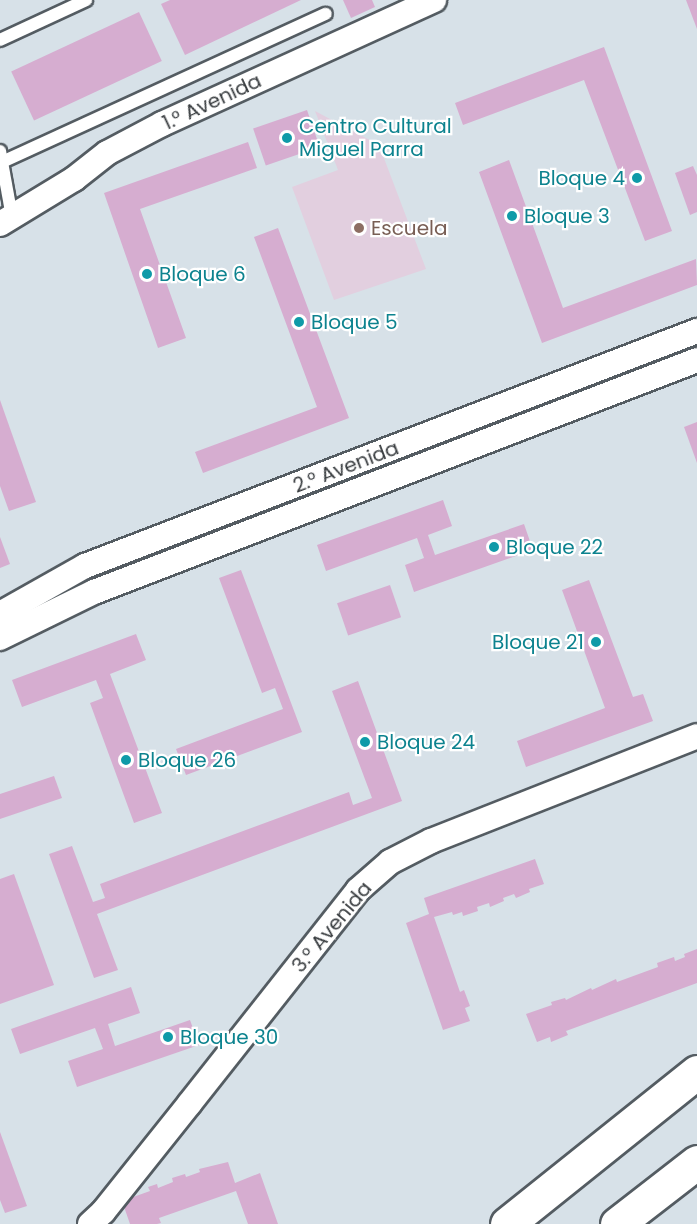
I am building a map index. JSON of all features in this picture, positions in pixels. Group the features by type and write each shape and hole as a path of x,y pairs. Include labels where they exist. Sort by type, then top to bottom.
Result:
{"main road":[{"path":"507,1224 697,1072"},
{"path":"617,1224 697,1162"}],"street":[{"name":"1.° Avenida","path":"6,220 74,179 107,153 162,124 435,0"},
{"name":"2.° Avenida","path":"0,614 85,566 697,331"},
{"path":"0,638 94,592 697,360"},
{"name":"3.° Avenida","path":"90,1224 103,1212 190,1104 358,890 390,862 430,841 697,736"}],"lane":[{"path":"0,40 85,0"},
{"path":"6,220 1,156 326,14"}],"shaded area":[{"name":"Escuela","path":"315,111 379,145 426,269 334,300 292,187 338,170"}],"building":[{"path":"170,0 301,0 185,55 161,4"},
{"path":"343,0 372,0 375,7 351,18"},
{"path":"686,0 697,0 697,29"},
{"path":"139,12 162,61 34,121 11,72"},
{"name":"Bloque 4","path":"604,47 672,231 645,241 584,80 463,125 455,103"},
{"name":"Centro Cultural Miguel Parra","path":"307,110 320,147 266,165 253,129"},
{"name":"Bloque 6","path":"248,142 257,168 140,209 186,338 158,348 104,193"},
{"name":"Bloque 3","path":"509,160 563,308 696,259 697,285 542,343 479,172"},
{"path":"693,166 697,175 697,212 690,215 675,173"},
{"name":"Bloque 5","path":"278,228 349,418 203,473 195,452 317,407 254,237"},
{"path":"0,400 36,502 9,511 0,486"},
{"path":"697,422 697,463 684,427"},
{"name":"Bloque 22","path":"443,500 452,526 428,535 435,555 524,524 533,550 414,592 405,565 424,558 417,538 326,571 317,545"},
{"path":"0,537 10,564 0,568"},
{"path":"241,570 302,732 186,775 176,749 283,709 275,688 262,693 219,578"},
{"name":"Bloque 21","path":"589,580 633,697 643,694 653,721 526,767 517,741 605,708 562,590"},
{"path":"390,585 401,617 348,635 337,603"},
{"name":"Bloque 26","path":"136,634 146,660 110,674 162,813 134,823 90,703 103,698 96,680 22,707 12,680"},
{"path":"358,681 402,801 97,914 118,970 94,978 49,854 72,846 93,902 105,898 100,884 349,792 353,805 372,798 332,691"},
{"path":"54,776 62,798 0,819 0,794"},
{"path":"535,859 544,884 529,889 530,892 516,898 514,894 503,898 504,901 490,907 489,903 477,907 478,911 463,916 462,912 453,915 452,912 434,917 460,992 464,990 470,1006 465,1008 470,1021 443,1030 406,923 429,914 424,898"},
{"path":"14,874 54,985 0,1004 0,879"},
{"path":"697,949 697,983 566,1031 568,1035 551,1042 550,1037 537,1042 526,1014 552,1005 551,1002 565,998 566,1000 616,979 617,982 658,967 657,963 674,957 675,961 685,957 684,954"},
{"name":"Bloque 30","path":"131,987 140,1013 108,1024 115,1046 190,1020 199,1045 77,1087 68,1061 103,1049 95,1028 20,1054 11,1029"},
{"path":"0,1132 27,1206 5,1213 0,1200"},
{"path":"228,1162 235,1183 260,1173 278,1224 248,1224 236,1191 159,1218 161,1223 130,1224 122,1201 150,1191 148,1187 157,1184 158,1188 173,1182 172,1178 185,1174 186,1177 200,1172 199,1169"}],"place":[{"name":"Centro Cultural Miguel Parra","path":"287,138"},
{"name":"Bloque 4","path":"637,178"},
{"name":"Bloque 3","path":"512,216"},
{"name":"Escuela","path":"359,228"},
{"name":"Bloque 6","path":"147,274"},
{"name":"Bloque 5","path":"299,322"},
{"name":"Bloque 22","path":"494,547"},
{"name":"Bloque 21","path":"596,642"},
{"name":"Bloque 24","path":"365,742"},
{"name":"Bloque 26","path":"126,760"},
{"name":"Bloque 30","path":"168,1037"}]}
